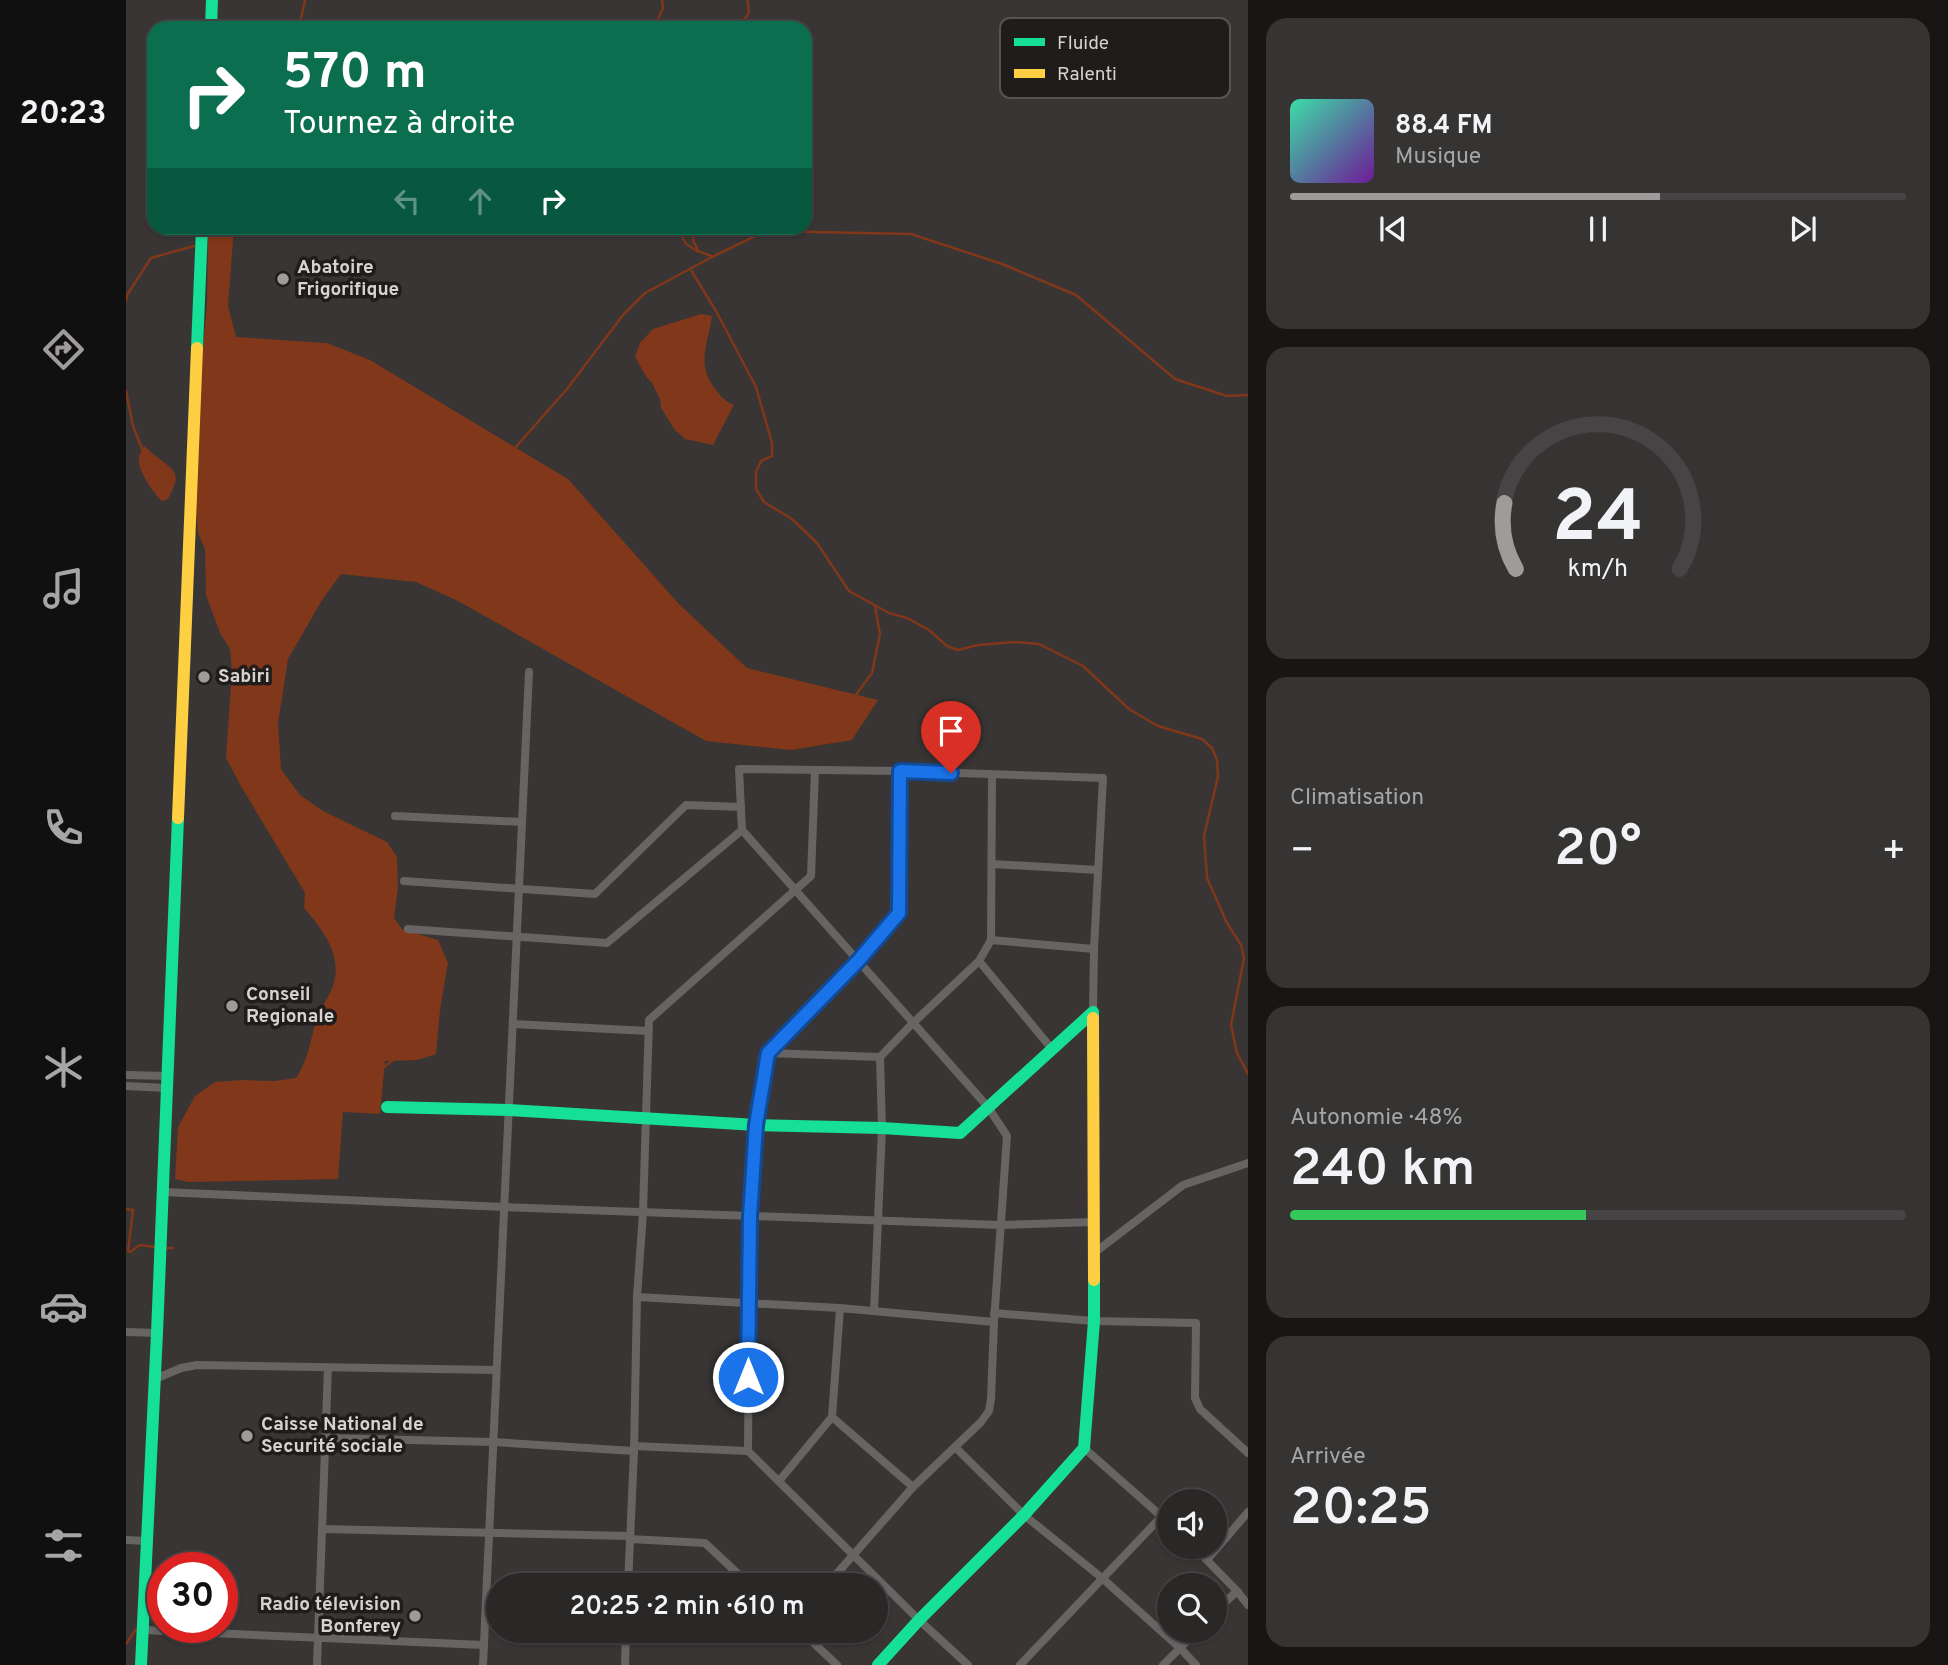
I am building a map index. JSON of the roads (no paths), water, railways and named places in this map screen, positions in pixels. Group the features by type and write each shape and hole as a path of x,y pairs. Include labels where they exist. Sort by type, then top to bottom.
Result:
{"main road":[{"path":"211,21 212,0"},
{"path":"141,1665 202,235"},
{"path":"387,1107 509,1110 756,1125 960,1133 1093,1012"},
{"path":"878,1665 1024,1515 1084,1448 1094,1321 1093,1012"}],"street":[{"path":"483,1665 529,672"},
{"path":"838,1573 913,1486 981,1422 989,1411 1007,1136 988,1107 741,830 739,769 1102,778 1093,1012"},
{"path":"629,1573 649,1020 811,876 815,770"},
{"path":"748,1451 750,1216 756,1125 768,1053 858,961 899,913 900,771"},
{"path":"874,1311 882,1128 880,1057 979,961 991,940 992,775"},
{"path":"404,881 595,894 686,805 741,807"},
{"path":"395,816 522,822"},
{"path":"408,929 607,943 741,830"},
{"path":"992,864 1098,870"},
{"path":"991,940 1094,949"},
{"path":"979,961 1052,1049"},
{"path":"513,1024 648,1031"},
{"path":"768,1053 880,1057"},
{"path":"126,1075 167,1082"},
{"path":"126,1086 167,1082"},
{"path":"1094,1254 1182,1185 1248,1163"},
{"path":"162,1192 1000,1225 1093,1222"},
{"path":"637,1297 994,1317 1196,1323 1195,1398 1200,1409 1248,1453"},
{"path":"779,1481 832,1417 840,1308"},
{"path":"126,1332 157,1333"},
{"path":"155,1379 181,1368 197,1365 496,1370"},
{"path":"317,1665 328,1368"},
{"path":"832,1417 913,1486"},
{"path":"325,1438 748,1451 968,1665"},
{"path":"955,1447 1024,1515 1102,1578 1196,1665"},
{"path":"1084,1448 1157,1512"},
{"path":"1248,1513 1206,1560 1248,1605"},
{"path":"1020,1665 1157,1520"},
{"path":"322,1529 630,1537 705,1543 737,1573"},
{"path":"126,1540 148,1541"},
{"path":"1227,1601 1237,1591"},
{"path":"143,1630 484,1646"},
{"path":"625,1665 626,1643"},
{"path":"813,1643 837,1665"},
{"path":"1163,1665 1185,1643"}],"waterway":[{"path":"300,21 305,0"},
{"path":"658,21 663,8 662,0"},
{"path":"743,21 748,13 747,0"},
{"path":"812,232 911,234 1002,264 1076,295 1175,379 1227,396 1248,395"},
{"path":"681,235 686,244 697,251"},
{"path":"694,235 698,251 711,256"},
{"path":"514,449 567,389 623,315 645,293 758,235"},
{"path":"126,301 127,295 151,258 194,246"},
{"path":"691,270 756,387 772,443 772,456 761,461 756,472 756,489 764,502 792,519 817,543 849,591 889,613 907,618 929,630 947,646 958,650 978,645 1015,642 1039,644 1083,666 1129,709 1158,726 1202,739 1212,748 1217,760 1218,776 1204,836 1207,878 1227,923 1241,945 1244,958 1231,1025 1237,1053 1248,1074"},
{"path":"126,391 133,426 143,451"},
{"path":"855,696 872,673 880,634 875,606"},
{"path":"383,1068 394,1059"},
{"path":"126,1209 133,1210 128,1251 140,1245 155,1247"},
{"path":"165,1248 173,1248"},
{"path":"126,1644 136,1629"}],"place":[{"name":"Abatoire Frigorifique","path":"283,279"},
{"name":"Sabiri","path":"204,677"},
{"name":"Conseil Regionale","path":"232,1006"},
{"name":"Caisse National de Securité sociale","path":"247,1436"},
{"name":"Radio télevision Bonferey","path":"415,1616"}]}
